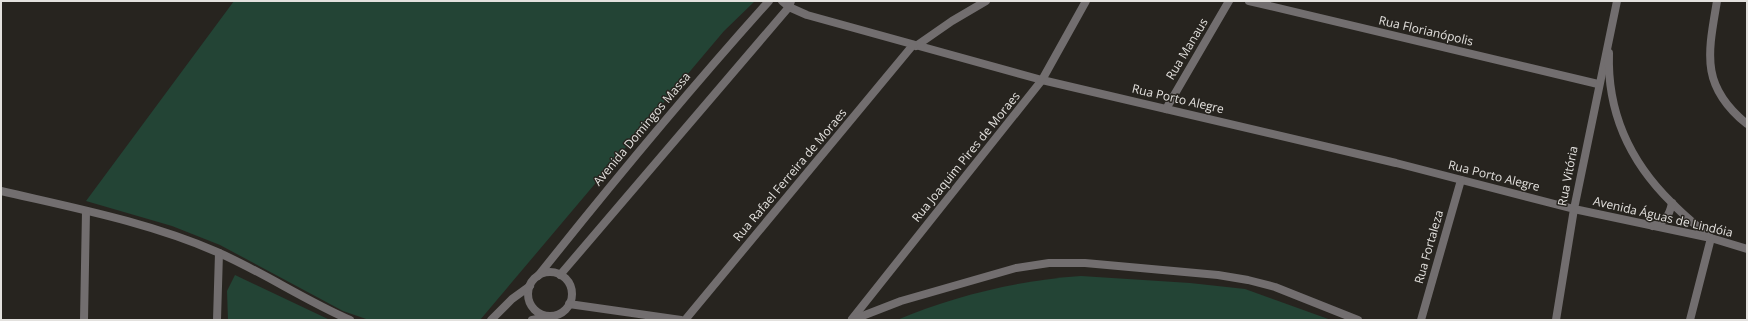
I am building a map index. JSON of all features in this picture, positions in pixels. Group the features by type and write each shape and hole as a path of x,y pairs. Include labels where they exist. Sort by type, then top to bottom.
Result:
{"street":[{"name":"Avenida Domingos Massa","path":"538,276 620,173 708,68 769,1"},
{"name":"Rua Porto Alegre","path":"782,1 790,4 807,15 1042,80 1461,180 1574,209"},
{"name":"Rua Rafael Ferreira de Moraes","path":"684,320 915,46 952,21 986,1"},
{"name":"Rua Joaquim Pires de Moraes","path":"852,320 1042,80 1086,1"},
{"name":"Rua Manaus","path":"1166,109 1229,1"},
{"name":"Rua Florianópolis","path":"1249,1 1598,84"},
{"path":"1617,1 1610,38 1609,68 1612,97 1619,126 1631,151 1649,177 1672,203 1710,238 1690,320"},
{"path":"1717,1 1710,55 1710,71 1720,94 1729,107 1747,124"},
{"path":"560,275 790,4"},
{"name":"Rua Vitória","path":"1556,320 1574,209 1598,84 1610,38"},
{"name":"Rua Fortaleza","path":"1421,320 1461,180"},
{"path":"1,191 86,210 169,233 219,253 327,310 350,320"},
{"path":"1653,226 1664,221 1670,214 1672,203"},
{"name":"Avenida Águas de Lindóia","path":"1574,209 1710,238 1747,249"},
{"path":"84,320 86,210"},
{"path":"217,320 219,253"},
{"path":"852,320 901,301 1016,268 1049,263 1085,263 1218,275 1248,280 1275,287 1358,320"},
{"path":"491,320 512,299 530,286 538,276 545,273 560,275 569,285 571,291 569,304 565,310 558,315 532,320"},
{"path":"530,286 528,294 529,303 534,310 541,315 550,316"},
{"path":"569,304 681,320"}],"green space":[{"path":"234,1 755,1 724,31 480,320 369,320 343,311 220,245 172,226 86,201"},
{"path":"235,275 330,320 228,320 227,291"},
{"path":"1081,276 1190,283 1245,289 1331,320 897,320 918,311 987,290 1034,281"}]}
